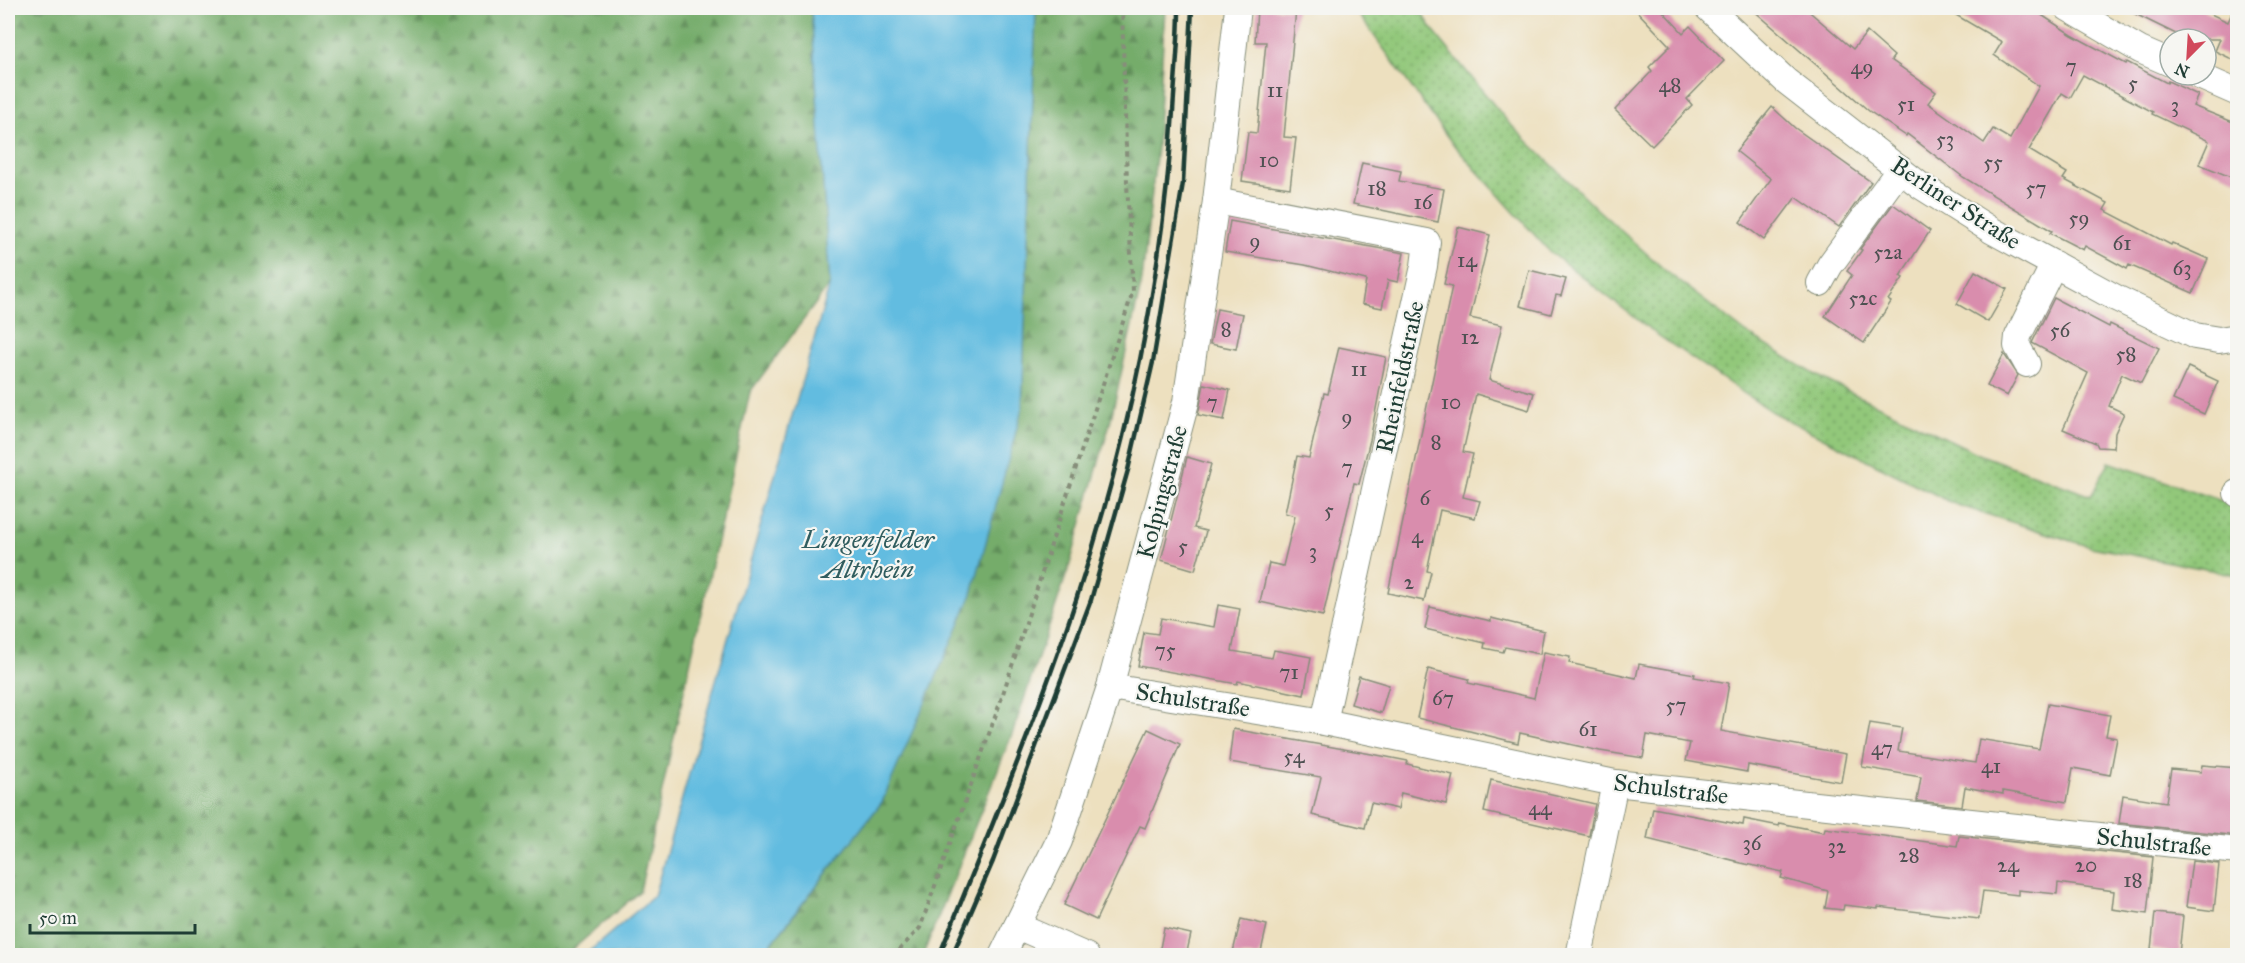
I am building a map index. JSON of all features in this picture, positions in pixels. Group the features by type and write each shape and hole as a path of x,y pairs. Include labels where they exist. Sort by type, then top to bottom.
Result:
{"street":[{"name":"Kolpingstraße","path":"1002,956 1059,841 1110,687 1186,402 1216,201 1238,8"},
{"name":"Berliner Straße","path":"1708,8 1786,81 1921,186 1991,230 2116,298 2195,336 2219,340 2238,337"},
{"path":"2068,8 2140,50 2158,58"},
{"path":"2218,84 2238,93"},
{"path":"1820,283 1830,265 1900,169"},
{"name":"Rheinfeldstraße","path":"1216,201 1427,242 1424,266 1324,722"},
{"path":"2027,364 2017,346 2018,336 2054,264"},
{"name":"Schulstraße","path":"1110,687 1324,722 1615,783 2238,851"},
{"path":"1579,956 1615,783"},
{"path":"1017,926 1086,956"}],"path":[{"path":"893,956 920,927 928,905 1000,703 1132,291 1126,183 1122,8"}],"green space":[{"path":"8,8 811,8 830,284 750,392 640,891 566,955 8,955"},
{"path":"1036,8 1165,8 1157,148 1142,281 1110,423 1070,564 1013,732 923,955 762,956 882,802 1022,409"},
{"path":"1354,8 1419,8 1435,33 1508,122 1598,210 1666,271 1746,333 1821,378 1981,455 2091,496 2109,462 2237,506 2237,575 2091,547 1954,504 1772,412 1656,334 1549,251 1452,143"}],"water":[{"name":"Lingenfelder Altrhein","path":"811,8 1036,8 1022,409 972,594 882,802 762,955 585,955 654,896 830,284"}],"building":[{"path":"1257,8 1296,9 1284,137 1296,138 1290,188 1242,181 1248,132 1257,133 1266,42 1255,42"},
{"path":"1634,8 1660,8 1683,33 1690,26 1724,61 1687,99 1692,105 1652,146 1615,110 1652,71 1649,67 1670,46"},
{"path":"1751,8 1805,8 1853,49 1867,32 1894,56 1891,60 1936,92 1928,103 1984,143 1993,129 2010,139 2039,86 1994,55 2002,42 1944,8 2031,8 2072,35 2158,78 2158,87 2181,87 2198,95 2193,106 2238,124 2238,180 2199,164 2209,141 2152,114 2153,112 2083,75 2070,98 2062,93 2029,150 2067,173 2063,179 2108,203 2104,210 2171,245 2172,243 2208,259 2193,293 2129,265 2127,269 2085,246 2083,250 2050,233 2052,231 1963,177 1907,134 1906,136 1869,111"},
{"path":"2123,8 2198,8 2228,22 2234,8 2238,8 2238,62 2218,52 2220,39 2218,39 2218,27 2162,27"},
{"path":"1772,107 1795,128 1871,182 1839,227 1796,197 1764,240 1740,222 1771,179 1736,151"},
{"path":"1362,163 1401,171 1399,181 1444,189 1438,222 1353,204"},
{"path":"1893,204 1930,231 1900,276 1903,278 1888,300 1891,302 1864,343 1825,316 1852,275 1847,271 1862,250 1860,249"},
{"path":"1230,221 1404,253 1398,282 1388,280 1382,308 1362,304 1366,280 1305,265 1225,252"},
{"path":"1458,227 1490,235 1470,318 1502,325 1489,380 1534,393 1529,410 1476,394 1463,452 1473,454 1463,497 1480,501 1475,518 1440,510 1427,571 1431,572 1424,601 1388,593 1452,286 1444,284"},
{"path":"1529,270 1566,279 1561,296 1556,295 1551,314 1520,306"},
{"path":"1975,271 2007,289 1988,322 1957,304"},
{"path":"2054,298 2109,327 2110,324 2159,348 2141,383 2122,374 2109,406 2124,413 2115,433 2114,448 2098,447 2096,443 2063,429 2088,373 2032,343"},
{"path":"1217,309 1243,314 1236,349 1210,344"},
{"path":"1339,347 1386,357 1370,440 1359,484 1354,483 1323,616 1260,602 1269,563 1283,566 1295,516 1285,513 1297,456 1309,458 1324,393 1328,394"},
{"path":"2004,354 2018,375 2007,396 1987,386"},
{"path":"2188,367 2218,381 2204,414 2173,400"},
{"path":"1204,384 1230,390 1224,420 1198,415"},
{"path":"1187,457 1211,464 1194,528 1206,531 1195,570 1161,560"},
{"path":"1218,605 1240,609 1232,651 1272,658 1274,650 1311,657 1304,695 1238,681 1237,684 1138,666 1144,632 1158,634 1161,618 1214,627"},
{"path":"1430,607 1491,621 1491,618 1544,631 1540,654 1505,647 1503,652 1484,648 1485,643 1425,629"},
{"path":"1544,652 1570,657 1569,663 1636,678 1639,664 1729,683 1721,731 1846,754 1841,782 1748,765 1747,772 1686,761 1690,743 1647,735 1643,758 1520,733 1518,743 1417,718 1428,669 1469,679 1468,683 1534,698"},
{"path":"1359,676 1389,685 1381,713 1351,704"},
{"path":"2048,704 2110,715 2106,736 2117,738 2110,775 2073,768 2067,802 1965,787 1962,806 1917,801 1921,777 1862,767 1870,723 1902,728 1898,751 1975,763 1979,739 2039,749"},
{"path":"1148,729 1180,744 1145,828 1140,826 1096,920 1064,905"},
{"path":"1233,729 1408,761 1407,764 1453,775 1446,804 1401,793 1398,809 1371,803 1365,828 1312,815 1321,777 1229,762"},
{"path":"2202,765 2238,768 2238,836 2119,823 2123,795 2166,802 2171,769 2201,772"},
{"path":"1491,780 1595,804 1589,836 1484,812"},
{"path":"1653,808 1743,825 1744,819 1779,826 1780,823 1824,832 1825,828 1957,846 1959,836 2153,857 2147,914 2112,909 2114,891 2058,883 2057,894 2018,890 2018,895 1983,891 1979,919 1878,907 1878,909 1844,905 1843,910 1825,908 1828,891 1781,878 1783,872 1647,839"},
{"path":"2192,861 2219,864 2214,911 2186,907"},
{"path":"2155,913 2183,916 2179,954 2151,949"},
{"path":"1241,919 1267,925 1260,956 1232,956"},
{"path":"1164,928 1191,934 1186,956 1159,953"}],"railway":[{"path":"939,956 1044,690 1076,600 1112,481 1140,358 1161,235 1178,47 1179,8"},
{"path":"952,956 993,861 1091,600 1128,470 1153,362 1183,183 1192,8"}]}
